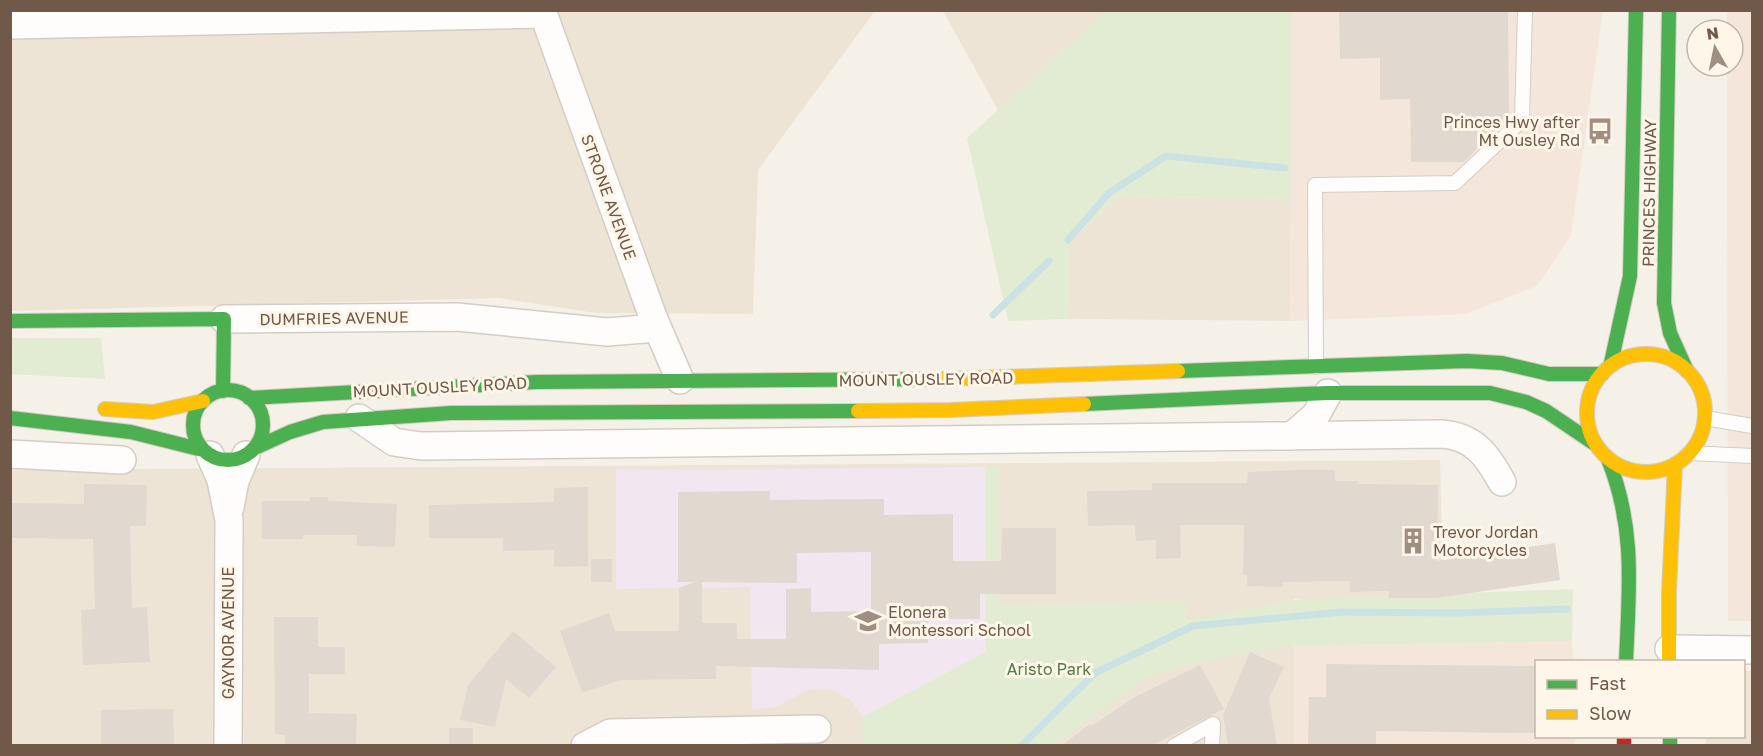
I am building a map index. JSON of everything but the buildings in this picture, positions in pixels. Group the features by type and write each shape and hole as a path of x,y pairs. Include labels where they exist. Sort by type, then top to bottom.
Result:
{"main road":[{"name":"PRINCES HIGHWAY","path":"1611,363 1630,276 1636,10"},
{"name":"PRINCES HIGHWAY","path":"1671,14 1665,303 1670,333 1687,371"},
{"path":"223,391 224,319"},
{"name":"DUMFRIES AVENUE","path":"10,321 224,319"},
{"path":"1608,459 1624,468 1641,472 1659,471 1675,464 1689,453 1700,437 1704,418 1704,401 1698,385 1687,371 1672,360 1653,354 1634,356 1611,363 1591,389 1587,407 1588,425 1595,444 1608,459 1618,480 1631,535 1626,660"},
{"name":"MOUNT OUSLEY ROAD","path":"249,398 318,396 449,385 680,380 901,380 1485,361 1550,374 1602,374"},
{"path":"10,418 131,432 229,460 250,452 259,442 263,422 261,413 249,398 232,391 223,391 203,401 153,412 91,407"},
{"name":"MOUNT OUSLEY ROAD","path":"250,452 307,426 359,418 451,413 951,410 1328,393 1453,391 1508,396 1546,411 1595,444"},
{"path":"203,401 193,422 194,433 207,453"},
{"path":"1669,656 1669,591 1675,464"}],"street":[{"path":"10,25 542,12"},
{"name":"STRONE AVENUE","path":"542,12 657,328 680,380"},
{"name":"DUMFRIES AVENUE","path":"224,319 457,317 607,332 657,328"},
{"path":"1292,436 1316,415 1328,393"},
{"name":"MOUNT OUSLEY ROAD","path":"359,418 394,442 421,446 1455,435 1478,446 1490,459 1502,482"},
{"name":"GAYNOR AVENUE","path":"228,746 229,520 235,481 250,452"},
{"name":"GAYNOR AVENUE","path":"207,453 221,480 229,520"},
{"path":"10,454 122,460"},
{"path":"1669,656 1752,650"},
{"path":"585,746 610,733 817,729"}],"lane":[{"path":"1316,367 1315,185 1455,183 1522,120 1525,10"},
{"path":"1704,418 1752,426"},
{"path":"1689,453 1752,456"},
{"path":"1174,746 1213,724 1212,746"}],"shaded area":[{"path":"10,11 875,11 758,170 753,314 595,313 499,298 11,311"},
{"path":"943,11 1107,11 998,110"},
{"path":"1291,11 1603,11 1571,236 1537,286 1466,314 1290,321"},
{"path":"1727,11 1752,11 1752,621 1728,621 1727,78 1745,78 1745,18 1727,18"},
{"path":"1121,196 1291,200 1290,321 1068,319 1069,243"},
{"path":"1440,460 1444,598 1294,599 1294,745 11,745 10,470"},
{"name":"Elonera Montessori School","path":"985,467 986,652 863,717 851,700 830,689 807,690 776,707 752,710 750,587 616,589 616,470"},
{"path":"1572,641 1573,660 1535,660 1535,738 1575,738 1575,745 1294,745 1294,646"},
{"path":"1745,671 1752,671 1752,745 1705,745 1706,738 1745,738"}],"green space":[{"path":"1107,11 1291,11 1291,200 1121,196 1069,243 1068,319 1008,321 967,138"},
{"path":"11,338 101,338 105,379 11,374"},
{"name":"Aristo Park","path":"985,467 1000,467 998,605 1186,601 1186,620 1301,599 1573,589 1572,641 1290,646 1210,660 1146,677 1054,745 862,746 863,717 986,652"}],"waterway":[{"path":"1068,240 1109,193 1166,156 1285,168"},
{"path":"993,315 1049,261"},
{"path":"1021,746 1095,673 1193,626 1342,612 1458,613 1567,609"}],"traffic: fast":[{"path":"1611,363 1630,276 1636,10"},
{"path":"1669,10 1664,303 1670,333 1687,371"},
{"path":"10,321 224,319 223,391"},
{"path":"1178,371 1467,361 1502,363 1549,374 1602,374"},
{"path":"249,398 536,382 943,379"},
{"path":"228,390 247,396 257,406 263,425 257,444 247,454 228,460 209,454 199,444 193,425 199,406 209,396 228,390"},
{"path":"1084,404 1328,393 1490,393 1526,402 1546,411 1595,444"},
{"path":"253,449 290,432 323,422 451,413 858,411"},
{"path":"10,418 131,432 203,450"},
{"path":"1608,459 1617,485 1627,535 1629,584 1626,660"},
{"path":"1670,738 1670,746"}],"traffic: slow":[{"path":"1646,354 1668,359 1688,371 1700,391 1705,413 1700,435 1688,455 1668,467 1646,472 1624,467 1604,455 1592,435 1587,413 1592,391 1604,371 1624,359 1646,354"},
{"path":"943,379 1178,371"},
{"path":"105,409 153,412 203,401"},
{"path":"858,411 951,410 1084,404"},
{"path":"1669,660 1669,591 1675,464"}],"traffic: jam":[{"path":"1624,738 1624,746"}],"place":[{"name":"Princes Hwy after Mt Ousley Rd","path":"1600,131"},
{"name":"Trevor Jordan Motorcycles","path":"1413,541"},
{"name":"Elonera Montessori School","path":"868,621"}]}
